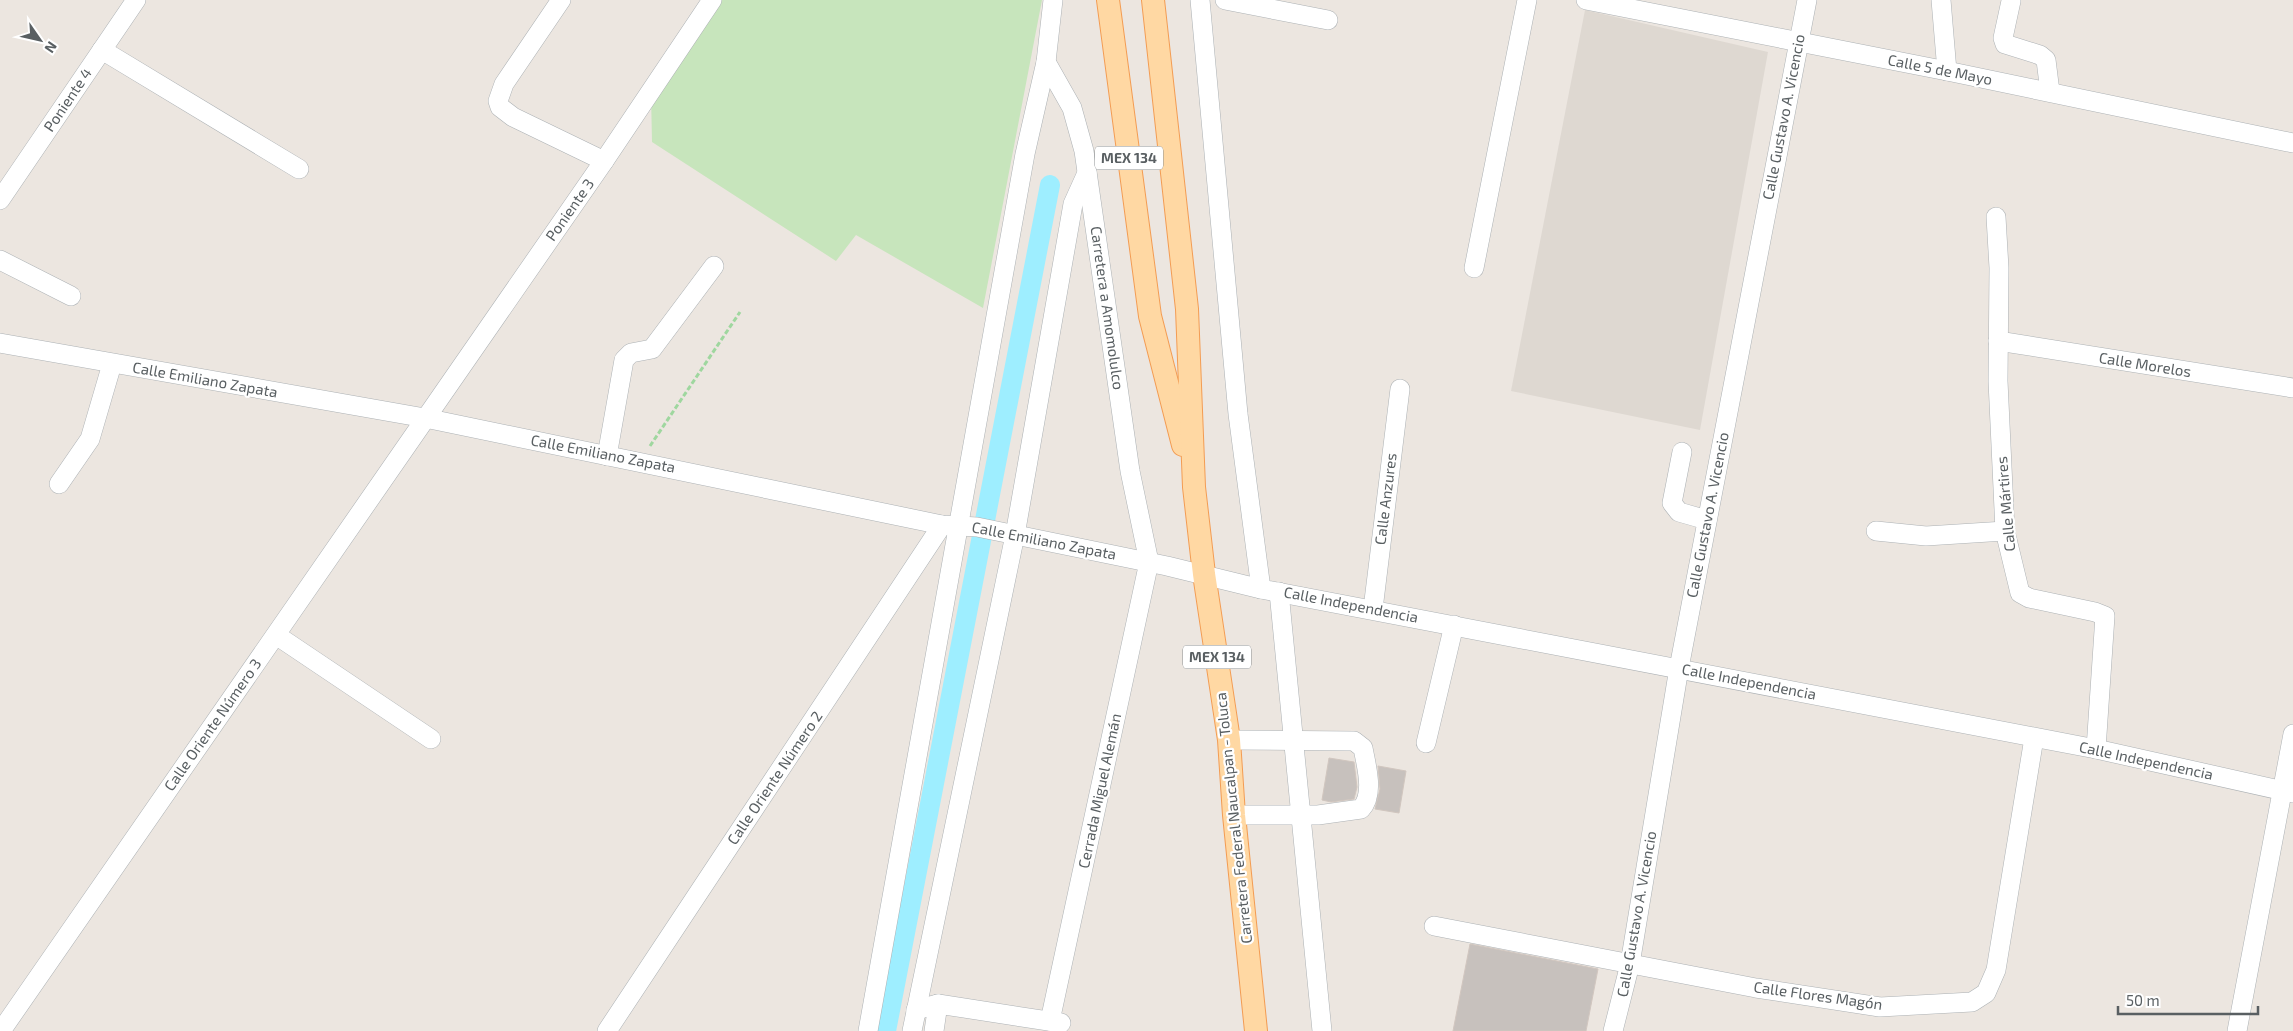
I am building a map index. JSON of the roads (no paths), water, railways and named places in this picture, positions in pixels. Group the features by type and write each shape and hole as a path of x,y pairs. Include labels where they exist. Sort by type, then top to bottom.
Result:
{"main road":[{"name":"Carretera Federal Naucalpan - Toluca","path":"1108,0 1150,316 1194,487"},
{"name":"Carretera Federal Naucalpan - Toluca","path":"1152,0 1187,309 1194,487 1204,574 1229,740 1234,815 1256,1031"}],"street":[{"name":"Poniente 4","path":"0,200 136,0"},
{"path":"561,0 504,84 498,101 500,106 513,117 604,161"},
{"name":"Poniente 3","path":"425,418 604,161 712,0"},
{"path":"868,1031 968,527 1025,154 1046,62 1053,0"},
{"path":"1200,0 1238,414 1270,590 1293,740 1322,1031"},
{"path":"1225,0 1328,20"},
{"path":"1474,268 1527,0"},
{"name":"Calle 5 de Mayo","path":"1586,0 1947,70 2293,143"},
{"name":"Calle Gustavo A. Vicencio","path":"1614,1031 1630,964 1679,668 1807,0"},
{"path":"1941,0 1947,70"},
{"path":"2010,1 2002,38 2005,44 2040,55 2046,60 2050,92"},
{"path":"102,50 299,169"},
{"name":"Carretera a Amomolulco","path":"1046,62 1072,108 1079,129 1088,173 1130,471 1149,562"},
{"path":"912,1031 1015,535 1073,204 1088,173"},
{"name":"Calle Mártires","path":"1996,217 1999,268 1998,341 2005,531 2020,593 2029,598 2095,612 2105,616 2096,749"},
{"path":"0,260 71,296"},
{"path":"607,456 624,360 631,353 652,348 714,266"},
{"name":"Calle Morelos","path":"1998,341 2293,388"},
{"name":"Calle Emiliano Zapata","path":"0,343 425,418 607,456 1015,535 1204,574"},
{"path":"59,484 90,438 112,364"},
{"name":"Calle Anzures","path":"1373,609 1400,389"},
{"name":"Calle Oriente Número 3","path":"1,1031 425,418"},
{"path":"1682,452 1672,503 1679,512 1707,520"},
{"name":"Calle Oriente Número 2","path":"607,1031 968,527"},
{"path":"1876,531 1926,536 2005,531"},
{"name":"Cerrada Miguel Alemán","path":"938,1004 1056,1022 1149,562"},
{"name":"Calle Independencia","path":"1204,574 1270,590 2096,749 2288,792"},
{"path":"1426,743 1454,625"},
{"path":"276,635 431,740"},
{"path":"2237,1031 2288,792 2293,734"},
{"name":"Calle Flores Magón","path":"1434,926 1858,1005 1880,1007 1972,1002 1986,993 1996,970 2034,738"},
{"path":"1229,740 1354,741 1363,748 1367,770 1368,793 1361,809 1318,815 1234,815"},
{"path":"916,1010 938,1004 934,1031"}],"waterway":[{"path":"886,1031 1050,185"}]}
